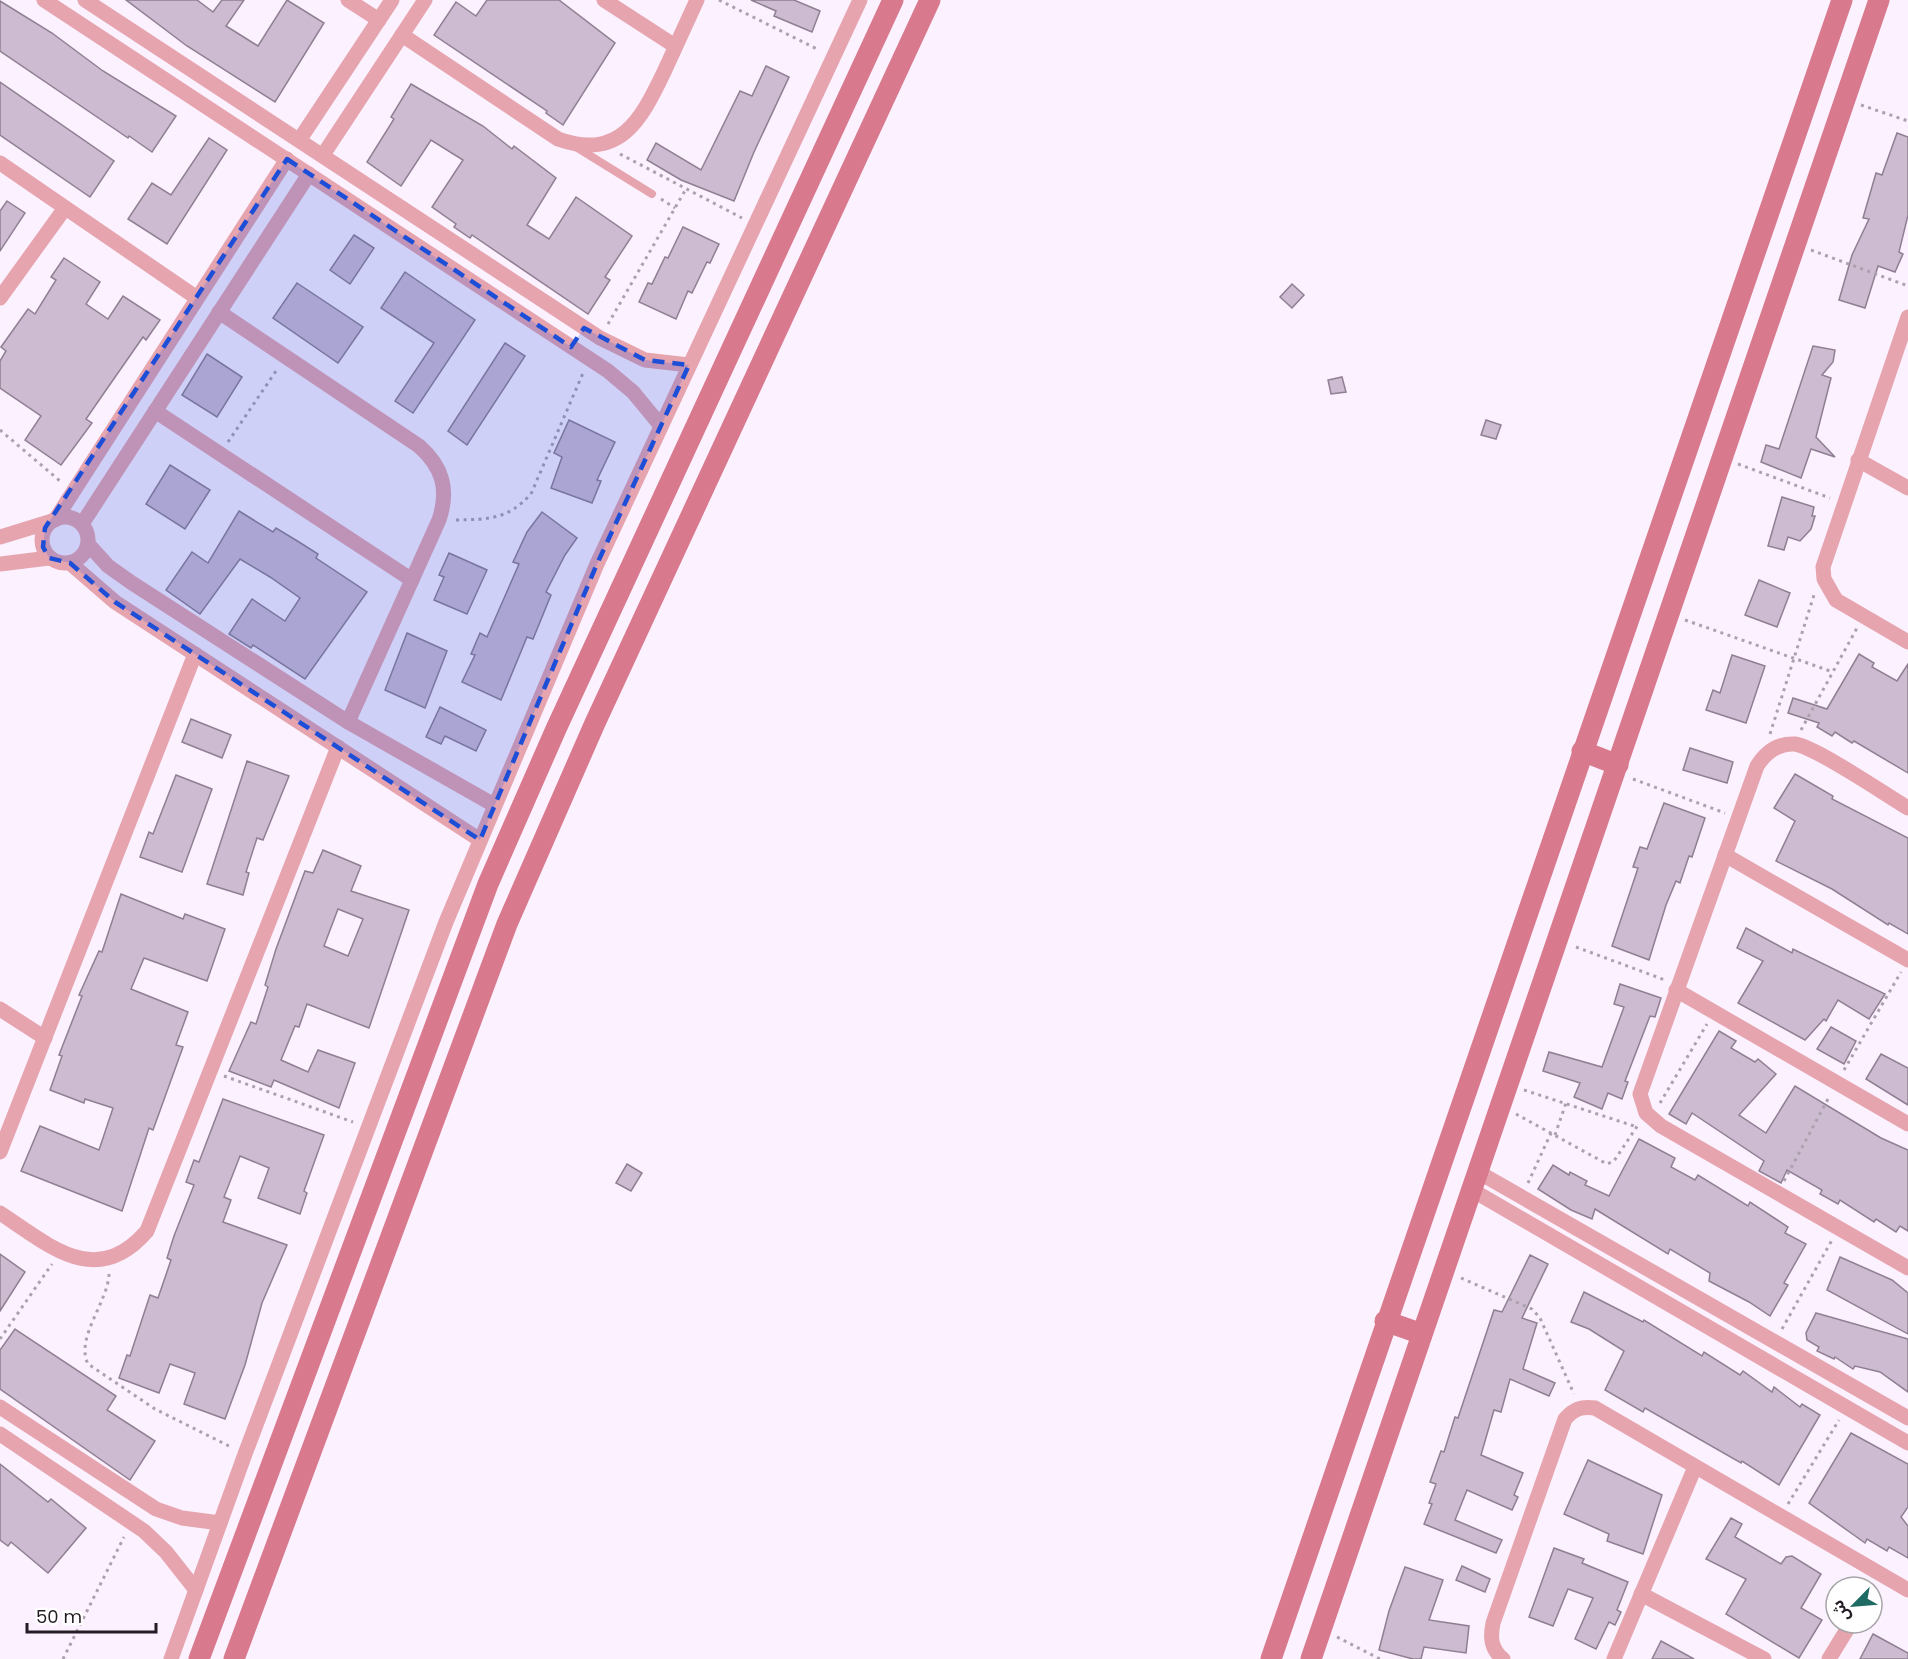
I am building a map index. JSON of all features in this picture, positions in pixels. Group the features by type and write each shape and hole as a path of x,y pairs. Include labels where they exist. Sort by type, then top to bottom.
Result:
{"street":[{"path":"44,0 590,359 633,392 661,426"},
{"path":"85,0 600,338 645,360 689,365"},
{"path":"348,0 379,20"},
{"path":"300,139 392,0"},
{"path":"323,155 425,0"},
{"path":"604,0 675,46"},
{"path":"402,35 558,139 569,143 601,144 615,140 638,122 697,0"},
{"path":"171,1659 245,1454 446,922 494,806 597,564 689,365 757,226 860,0"},
{"path":"199,1659 488,884 556,729 893,0"},
{"path":"234,1659 507,924 595,723 930,0"},
{"path":"1270,1659 1842,0"},
{"path":"1311,1659 1879,0"},
{"path":"49,558 42,540 52,521 73,492 287,159"},
{"path":"0,163 198,298"},
{"path":"82,524 309,174"},
{"path":"0,298 65,208"},
{"path":"219,312 432,457 441,471 445,487 444,504 439,520 348,722"},
{"path":"1908,317 1904,339 1858,460 1823,567 1828,591 1836,600 1908,642"},
{"path":"571,347 584,328"},
{"path":"155,411 412,580"},
{"path":"1858,460 1908,488"},
{"path":"674,473 705,488"},
{"path":"0,537 69,517 82,524 88,537 88,544 78,560 70,563 63,564 49,558 0,564"},
{"path":"88,544 108,566 132,583 348,722 494,806"},
{"path":"70,563 103,594 480,840"},
{"path":"0,1152 195,654"},
{"path":"1908,808 1814,752 1793,744 1772,749 1763,756 1738,818 1640,1094 1648,1116 1908,1268"},
{"path":"0,1213 60,1252 92,1260 108,1258 123,1252 147,1231 338,747"},
{"path":"1582,751 1617,769"},
{"path":"1725,855 1908,960"},
{"path":"1677,988 1714,1012 1908,1124"},
{"path":"0,1009 45,1038"},
{"path":"1475,1181 1522,1197 1908,1418"},
{"path":"1475,1181 1908,1443"},
{"path":"1385,1321 1422,1334"},
{"path":"1503,1659 1493,1647 1491,1635 1493,1623 1564,1419 1573,1410 1584,1406 1595,1408 1781,1516 1869,1575"},
{"path":"0,1407 156,1509 182,1518 220,1523"},
{"path":"0,1434 131,1521 166,1552 196,1590"},
{"path":"1614,1659 1695,1467"},
{"path":"1884,1582 1908,1590"},
{"path":"1641,1594 1764,1659"},
{"path":"213,1624 243,1636"},
{"path":"1829,1659 1844,1635"}],"lane":[{"path":"569,143 652,194"}],"path":[{"path":"719,0 834,57"},
{"path":"1844,99 1908,121"},
{"path":"601,144 757,226"},
{"path":"600,338 686,189"},
{"path":"1796,244 1908,286"},
{"path":"220,454 286,357"},
{"path":"439,520 495,518 521,505 531,494 590,359"},
{"path":"0,430 73,492"},
{"path":"1723,458 1844,502"},
{"path":"1763,756 1823,567"},
{"path":"1670,614 1833,672"},
{"path":"1793,744 1864,616"},
{"path":"1617,769 1738,818"},
{"path":"1558,940 1677,988"},
{"path":"1501,1106 1610,1164 1648,1116 1714,1012"},
{"path":"211,1071 369,1128"},
{"path":"1508,1084 1637,1127"},
{"path":"1522,1197 1566,1103"},
{"path":"1775,1341 1839,1228"},
{"path":"0,1339 60,1252"},
{"path":"108,1258 106,1291 85,1343 88,1364 155,1409 245,1454"},
{"path":"1444,1271 1532,1309 1540,1318 1574,1393 1573,1410"},
{"path":"1781,1516 1847,1407"},
{"path":"63,1659 131,1521"},
{"path":"1322,1629 1380,1659"}],"highlighted area":[{"path":"287,159 571,347 584,328 645,360 689,365 597,564 480,840 115,602 70,563 49,558 43,547 45,528"}],"building":[{"path":"126,0 197,0 213,12 222,0 244,0 226,26 258,46 287,0 324,23 275,102 187,46"},
{"path":"487,0 559,0 615,43 563,125 546,113 547,111 434,35 456,2 476,16"},
{"path":"751,0 794,0 820,11 812,32 774,16 776,11"},
{"path":"0,1 52,33 103,71 176,116 152,152 0,51"},
{"path":"766,66 789,77 734,201 681,180 647,160 656,143 701,170 740,91 752,96"},
{"path":"0,82 114,161 90,197 0,135"},
{"path":"411,84 483,126 512,149 514,146 556,178 527,225 549,239 576,197 632,236 605,277 610,280 588,314 472,235 470,238 454,227 456,224 432,207 463,160 431,140 401,186 367,162 394,119 391,117"},
{"path":"1897,133 1908,137 1908,215 1899,252 1903,254 1895,272 1878,266 1865,308 1839,300 1852,255 1869,219 1863,218 1876,173 1882,175"},
{"path":"209,138 227,150 167,244 128,219 152,183 171,195"},
{"path":"7,201 25,213 0,251 0,211"},
{"path":"683,227 719,244 710,263 707,262 692,293 688,291 676,319 639,302 648,283 652,284 665,257 668,258"},
{"path":"354,235 374,248 350,284 330,270"},
{"path":"64,258 100,282 86,304 108,319 123,296 160,320 146,340 143,337 86,419 92,423 61,465 25,440 41,416 0,388 0,361 6,351 1,347 28,309 35,314 56,280 51,277"},
{"path":"405,272 475,320 413,413 395,401 434,343 381,308"},
{"path":"297,283 363,327 338,363 273,318"},
{"path":"1292,284 1304,295 1292,308 1280,297"},
{"path":"505,343 525,356 467,445 448,431"},
{"path":"1813,346 1835,350 1833,362 1822,375 1831,378 1816,437 1835,457 1811,449 1801,478 1761,462 1766,445 1779,449"},
{"path":"207,354 242,377 217,417 182,395"},
{"path":"1342,377 1346,392 1331,394 1328,380"},
{"path":"569,420 615,442 597,480 601,481 592,503 551,488 562,457 554,453"},
{"path":"1486,420 1501,425 1496,439 1481,435"},
{"path":"170,465 210,490 185,529 146,504"},
{"path":"1782,497 1814,507 1812,516 1815,516 1811,529 1800,541 1788,537 1784,550 1768,546"},
{"path":"239,511 273,532 276,528 318,554 316,558 367,592 305,679 253,645 251,648 229,634 252,599 285,621 300,598 270,577 240,559 200,614 166,590 192,552 208,563"},
{"path":"542,512 577,538 565,555 546,592 551,595 533,639 527,637 501,700 462,682 475,655 471,654 480,633 487,637 519,564 513,562 527,532"},
{"path":"449,553 487,570 467,614 434,600 444,577 439,575"},
{"path":"1759,580 1790,593 1777,627 1745,615"},
{"path":"407,633 447,651 425,708 385,690"},
{"path":"1859,654 1874,663 1872,667 1897,681 1908,664 1908,773 1854,741 1852,743 1835,732 1832,736 1817,727 1819,723 1788,713 1793,698 1827,709"},
{"path":"1732,655 1765,666 1746,723 1706,710 1713,690 1720,693"},
{"path":"440,707 486,730 476,751 445,736 441,744 426,737"},
{"path":"191,719 231,735 222,758 182,742"},
{"path":"1690,748 1733,762 1727,783 1683,770"},
{"path":"247,761 289,776 263,840 257,838 246,872 249,873 243,895 207,884"},
{"path":"1795,774 1833,796 1832,799 1908,838 1908,934 1889,923 1888,925 1832,889 1776,861 1795,821 1774,808"},
{"path":"176,775 212,789 182,872 140,857 149,832 153,834"},
{"path":"1664,803 1705,818 1692,857 1689,856 1680,883 1676,881 1666,905 1649,960 1612,946 1638,868 1633,867 1640,847 1647,849"},
{"path":"323,850 361,866 351,891 409,910 369,1028 307,1004 299,1027 295,1026 281,1060 308,1072 318,1050 355,1063 339,1108 274,1080 271,1087 229,1071 251,1022 256,1024 268,987 265,985 276,949 305,871 313,873","holes":["338,909 363,919 348,956 324,946"]},
{"path":"121,894 183,919 185,914 225,929 207,981 144,958 131,989 188,1012 176,1045 183,1047 153,1130 149,1128 122,1211 21,1171 40,1126 99,1150 113,1108 85,1099 84,1103 50,1090 62,1056 59,1055 82,996 79,995 99,951 102,952"},
{"path":"1746,928 1792,953 1793,949 1885,994 1869,1019 1838,1000 1826,1021 1824,1019 1805,1040 1738,1003 1763,961 1737,948"},
{"path":"1620,984 1661,998 1655,1017 1650,1016 1625,1081 1628,1082 1622,1099 1608,1093 1602,1109 1574,1097 1580,1083 1543,1071 1549,1052 1602,1067 1624,1007 1614,1004"},
{"path":"1831,1027 1856,1041 1844,1064 1817,1049"},
{"path":"1719,1031 1736,1041 1731,1048 1755,1062 1758,1059 1776,1074 1739,1115 1766,1133 1795,1086 1881,1138 1908,1150 1908,1231 1900,1226 1896,1232 1876,1219 1874,1222 1840,1200 1838,1204 1820,1194 1822,1190 1787,1170 1781,1183 1759,1171 1764,1161 1692,1113 1686,1124 1669,1114"},
{"path":"1881,1054 1908,1068 1908,1105 1866,1079"},
{"path":"223,1099 324,1135 304,1191 307,1193 300,1214 258,1198 269,1168 240,1156 224,1197 231,1200 223,1222 287,1245 262,1303 245,1365 225,1419 184,1404 195,1373 170,1364 159,1393 119,1378 127,1355 130,1356 150,1295 158,1298 171,1260 167,1258 174,1236 194,1185 186,1182 194,1160 199,1162"},
{"path":"1639,1139 1675,1158 1671,1167 1695,1180 1698,1175 1748,1206 1750,1202 1788,1227 1785,1233 1806,1244 1784,1283 1788,1285 1770,1316 1709,1281 1710,1273 1670,1249 1668,1254 1595,1209 1592,1219 1571,1210 1538,1189 1553,1165 1569,1175 1570,1172 1587,1181 1585,1185 1609,1196"},
{"path":"627,1164 642,1173 631,1191 616,1183"},
{"path":"0,1254 25,1272 0,1311"},
{"path":"1530,1255 1548,1264 1522,1318 1537,1323 1523,1369 1555,1383 1549,1396 1510,1379 1501,1412 1494,1410 1481,1455 1523,1473 1514,1495 1518,1497 1512,1510 1467,1490 1455,1520 1502,1540 1496,1553 1424,1524 1432,1504 1429,1503 1436,1484 1430,1482 1441,1451 1444,1452 1455,1417 1458,1418 1494,1310 1502,1312"},
{"path":"1840,1257 1892,1280 1908,1293 1908,1334 1827,1290"},
{"path":"1584,1292 1643,1322 1644,1320 1702,1356 1704,1352 1740,1375 1743,1371 1772,1392 1774,1387 1800,1407 1802,1404 1820,1415 1779,1485 1742,1461 1741,1463 1645,1408 1643,1412 1605,1390 1624,1351 1589,1329 1571,1322"},
{"path":"1816,1313 1908,1339 1908,1392 1880,1372 1855,1366 1853,1369 1835,1357 1834,1359 1817,1351 1819,1347 1807,1340 1806,1333"},
{"path":"15,1329 116,1396 107,1410 155,1441 130,1480 0,1389 0,1350"},
{"path":"1851,1433 1908,1464 1908,1507 1901,1517 1908,1526 1908,1558 1889,1547 1887,1551 1867,1539 1865,1543 1809,1503"},
{"path":"1588,1460 1662,1495 1643,1554 1607,1541 1609,1534 1564,1514"},
{"path":"0,1464 48,1502 51,1499 86,1528 48,1573 11,1542 8,1546 0,1540"},
{"path":"1731,1518 1742,1524 1735,1537 1781,1564 1786,1557 1792,1556 1821,1574 1801,1608 1822,1620 1799,1658 1726,1614 1746,1579 1706,1559"},
{"path":"1554,1548 1584,1559 1582,1563 1628,1582 1617,1610 1621,1612 1615,1625 1609,1622 1596,1649 1575,1639 1593,1598 1568,1589 1553,1626 1529,1617"},
{"path":"1462,1566 1490,1579 1485,1592 1456,1580"},
{"path":"1405,1567 1443,1580 1429,1620 1469,1626 1466,1653 1424,1647 1421,1659 1413,1659 1379,1650 1389,1611"},
{"path":"1872,1635 1908,1653 1908,1659 1860,1659"},
{"path":"1661,1641 1694,1659 1652,1659"}]}
